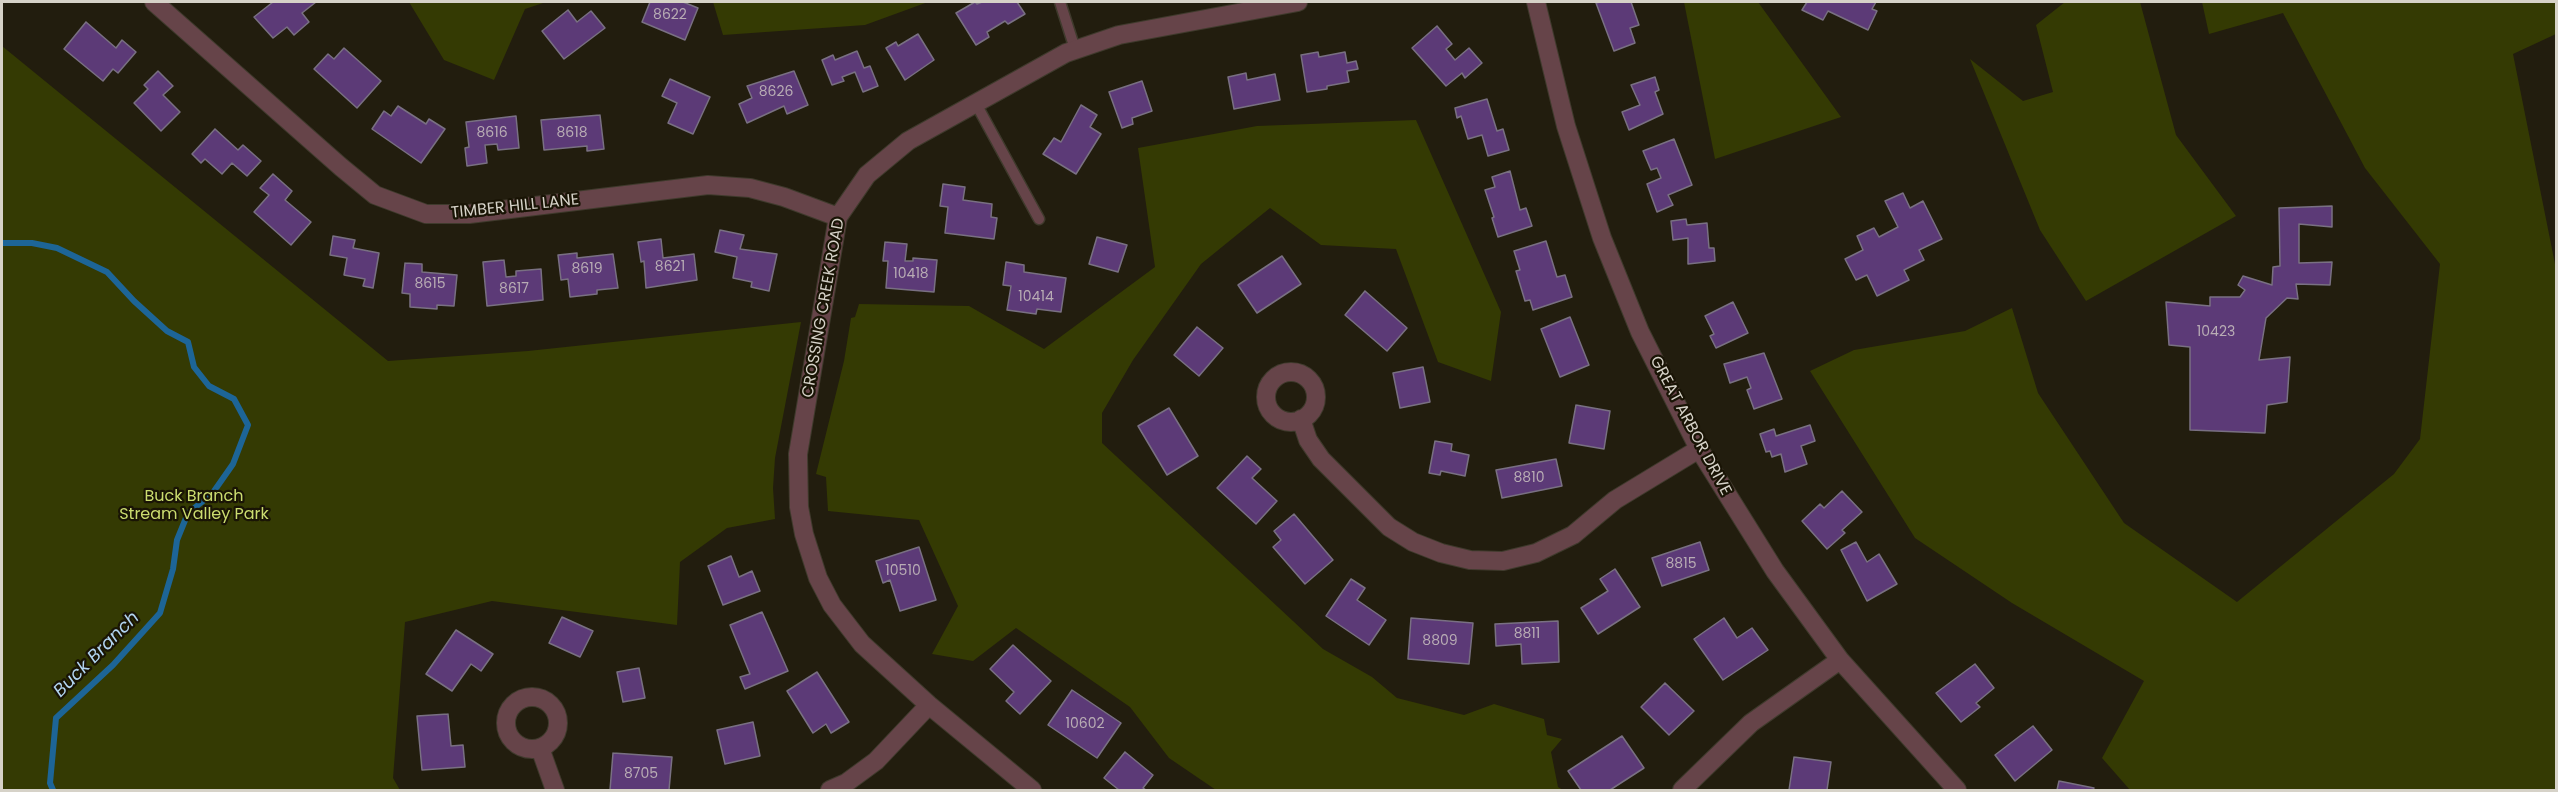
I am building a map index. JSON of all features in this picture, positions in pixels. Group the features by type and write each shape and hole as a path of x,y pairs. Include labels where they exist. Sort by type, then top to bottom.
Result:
{"street":[{"name":"TIMBER HILL LANE","path":"154,2 375,195 426,214 469,214 708,185 750,188 784,197 838,217"},
{"name":"CROSSING CREEK ROAD","path":"1032,790 929,705 848,628 832,605 818,578 804,534 799,507 798,454 838,217 867,175 908,141 975,102 1075,49 1119,35 1299,2"},
{"name":"GREAT ARBOR DRIVE","path":"1536,2 1566,126 1602,238 1640,332 1699,449 1775,571 1840,660 1957,790"},
{"path":"1301,419 1308,440 1321,459 1389,527 1413,542 1441,553 1470,560 1503,561 1536,554 1573,535 1615,500 1699,449"},
{"path":"1682,790 1751,723 1840,660"},
{"path":"830,790 846,783 876,761 929,705"},
{"path":"540,748 555,790"}],"lane":[{"path":"1060,2 1075,49"},
{"path":"975,102 1039,219"}],"green space":[{"path":"409,2 546,2 525,9 494,80 444,60"},
{"path":"713,2 928,2 865,25 723,35"},
{"path":"1684,2 1758,2 1841,117 1715,159"},
{"path":"2065,2 2140,2 2176,135 2236,216 2086,301 2040,230 1970,59 2023,101 2053,92 2036,25"},
{"path":"2202,2 2556,2 2556,34 2513,54 2556,269 2556,790 2130,790 2102,758 2144,681 2012,603 1915,538 1810,371 1854,350 1965,331 2012,308 2038,393 2124,523 2237,602 2394,474 2420,439 2440,264 2365,168 2283,13 2209,34"},
{"name":"Buck Branch Stream Valley Park","path":"2,46 388,361 528,351 801,322 775,458 773,488 775,519 727,528 680,562 677,625 492,601 405,622 393,778 400,790 2,790"},
{"path":"1416,120 1501,312 1491,381 1438,362 1396,249 1321,245 1270,208 1201,264 1133,360 1102,413 1102,443 1323,649 1372,677 1397,698 1464,715 1494,704 1544,719 1547,735 1562,739 1551,752 1558,787 1563,790 1216,790 1169,758 1130,707 1016,628 973,661 932,654 958,606 919,520 828,511 826,477 816,474 844,361 851,318 855,317 859,304 969,306 1044,349 1155,267 1138,148 1257,126"}],"building":[{"path":"273,2 316,2 302,13 309,22 294,35 287,27 273,38 254,17"},
{"path":"650,2 683,2 698,8 685,40 642,22"},
{"path":"975,2 977,4 1017,2 1025,14 1008,24 1005,21 987,32 989,37 976,45 956,13"},
{"path":"1631,2 1639,25 1630,28 1635,43 1614,51 1596,3"},
{"path":"1807,2 1876,2 1872,9 1877,11 1868,30 1828,11 1823,20 1802,10"},
{"path":"568,10 577,22 591,11 605,28 564,59 542,31"},
{"path":"86,22 116,48 122,40 136,52 118,73 113,69 103,81 64,49"},
{"path":"1437,26 1452,44 1446,49 1455,60 1469,48 1482,63 1465,78 1462,73 1446,86 1412,48"},
{"path":"918,34 934,60 905,80 886,48 896,42 898,46"},
{"path":"344,48 381,81 357,108 314,69 328,54 334,59"},
{"path":"857,51 864,68 870,66 878,86 863,92 855,72 842,77 844,81 832,85 822,60 833,55 835,60"},
{"path":"1318,52 1319,57 1345,52 1347,63 1356,61 1358,69 1347,71 1349,82 1307,92 1301,55"},
{"path":"158,71 173,86 163,95 180,112 161,131 134,103 148,89 144,85"},
{"path":"794,71 808,105 787,114 784,106 747,123 739,104 752,98 747,86"},
{"path":"1246,73 1247,80 1275,74 1280,100 1234,109 1228,77"},
{"path":"1655,77 1659,90 1655,92 1663,114 1629,130 1622,112 1640,105 1631,85"},
{"path":"670,79 710,97 693,134 668,123 677,103 662,96"},
{"path":"1142,81 1152,111 1132,118 1133,124 1122,128 1109,92"},
{"path":"1487,99 1497,131 1503,129 1509,150 1488,156 1482,135 1468,139 1461,116 1457,118 1455,108"},
{"path":"1081,105 1097,115 1090,127 1101,134 1076,174 1043,154 1054,138 1061,142"},
{"path":"398,106 426,124 429,119 445,129 421,163 372,129 384,111 391,116"},
{"path":"600,115 604,149 587,151 587,146 544,150 541,120"},
{"path":"516,116 519,148 498,150 497,144 485,145 487,163 467,166 465,148 469,147 466,122"},
{"path":"215,129 238,150 243,145 261,161 247,176 232,163 222,174 205,159 201,163 192,154"},
{"path":"1674,139 1692,185 1668,195 1673,205 1657,212 1647,184 1661,178 1657,168 1651,170 1643,151"},
{"path":"1510,171 1520,210 1526,208 1532,226 1498,237 1485,190 1495,187 1492,177"},
{"path":"273,174 292,191 285,200 311,222 291,245 254,212 269,195 260,188"},
{"path":"943,184 965,187 963,200 992,204 991,217 997,218 994,239 945,233 948,207 940,206"},
{"path":"1903,193 1910,208 1923,201 1942,239 1919,250 1924,260 1904,270 1909,280 1877,296 1867,275 1856,280 1845,259 1863,250 1857,236 1874,228 1879,237 1898,227 1885,201"},
{"path":"2332,206 2332,227 2299,224 2299,263 2332,262 2330,285 2296,284 2298,299 2287,298 2266,318 2259,360 2290,357 2287,402 2267,405 2265,433 2190,430 2190,347 2169,345 2166,302 2210,306 2210,297 2240,297 2245,290 2238,285 2243,276 2272,285 2273,267 2280,266 2279,208"},
{"path":"1686,219 1687,225 1707,223 1709,248 1714,248 1715,261 1688,264 1688,238 1673,240 1671,221"},
{"path":"720,230 744,235 740,249 777,254 769,291 751,287 752,282 733,278 737,257 715,252"},
{"path":"333,236 355,240 353,248 379,253 373,288 363,286 365,279 344,275 347,258 330,255"},
{"path":"1097,237 1127,245 1118,272 1089,264"},
{"path":"661,239 663,258 694,254 697,280 646,288 644,261 641,262 638,242"},
{"path":"1546,241 1557,277 1565,275 1572,297 1533,310 1530,300 1525,301 1516,271 1520,270 1514,251"},
{"path":"885,242 907,244 905,261 913,261 913,258 937,260 934,292 886,288 888,261 883,261"},
{"path":"577,253 577,258 613,254 618,288 597,290 597,294 570,297 568,279 561,280 558,255"},
{"path":"1282,256 1301,284 1257,313 1238,285"},
{"path":"504,260 506,277 516,276 516,271 541,269 543,300 487,306 483,262"},
{"path":"1006,262 1024,265 1024,272 1066,278 1061,312 1037,309 1036,314 1007,310 1011,286 1003,285"},
{"path":"405,263 422,264 422,272 457,275 454,306 437,305 437,309 410,307 410,294 402,293"},
{"path":"1365,291 1407,328 1387,351 1345,315"},
{"path":"1733,302 1748,333 1716,348 1710,336 1714,334 1705,316"},
{"path":"1570,317 1589,365 1560,377 1541,329"},
{"path":"1197,327 1223,348 1199,376 1174,355"},
{"path":"1764,353 1782,399 1754,409 1747,390 1751,388 1747,377 1730,383 1724,364"},
{"path":"1423,367 1430,402 1400,408 1393,373"},
{"path":"1576,405 1610,411 1604,449 1569,443"},
{"path":"1169,408 1198,456 1167,475 1138,426"},
{"path":"1810,425 1815,441 1801,446 1807,464 1785,472 1781,454 1772,457 1770,451 1766,452 1760,434 1774,429 1776,436"},
{"path":"1435,441 1452,444 1451,451 1469,455 1465,476 1441,471 1440,475 1429,473"},
{"path":"1247,456 1261,469 1252,478 1277,501 1256,524 1217,488"},
{"path":"1556,459 1562,486 1502,498 1496,470"},
{"path":"1842,491 1862,512 1842,530 1845,533 1827,549 1802,521 1820,504 1824,508"},
{"path":"1294,514 1333,560 1305,584 1273,547 1281,540 1274,531"},
{"path":"1700,542 1709,570 1662,586 1652,558"},
{"path":"1856,542 1867,562 1879,554 1897,584 1867,601 1841,550"},
{"path":"919,547 936,600 900,611 890,580 883,583 876,561"},
{"path":"731,556 739,577 752,571 760,591 723,605 708,566"},
{"path":"1615,569 1640,607 1598,634 1581,608 1608,591 1600,579"},
{"path":"1351,579 1365,588 1357,600 1386,620 1369,645 1326,616"},
{"path":"762,612 788,671 745,689 740,677 750,674 730,625"},
{"path":"562,617 593,631 580,657 549,643"},
{"path":"1411,618 1473,623 1469,664 1408,659"},
{"path":"1724,618 1737,638 1752,628 1768,650 1723,680 1694,639"},
{"path":"1558,621 1559,662 1522,664 1521,644 1496,646 1495,624"},
{"path":"456,630 493,654 481,671 471,664 452,691 426,674"},
{"path":"1013,645 1051,681 1020,714 1006,701 1014,692 990,669"},
{"path":"1975,664 1994,688 1976,703 1980,707 1961,722 1936,693"},
{"path":"639,668 645,698 623,702 617,672"},
{"path":"817,672 849,722 831,733 826,724 813,733 787,691"},
{"path":"1665,683 1694,711 1669,735 1641,707"},
{"path":"1072,690 1121,723 1097,758 1048,725"},
{"path":"448,714 451,746 463,745 465,767 422,770 417,716"},
{"path":"753,722 760,756 725,764 717,730"},
{"path":"2033,726 2052,750 2015,781 1995,755"},
{"path":"1622,736 1644,768 1610,790 1581,790 1568,771"},
{"path":"1125,752 1153,775 1143,788 1146,790 1119,790 1104,778"},
{"path":"613,753 672,757 669,790 610,790"},
{"path":"1794,757 1831,762 1827,790 1789,790"},
{"path":"2059,781 2094,788 2093,790 2057,790"}],"waterway":[{"name":"Buck Branch","path":"2,243 32,243 57,248 107,272 167,331 188,342 194,367 209,386 234,399 248,425 233,464 212,494 188,513 177,540 173,569 160,613 113,665 56,718 50,783 53,790"}]}
